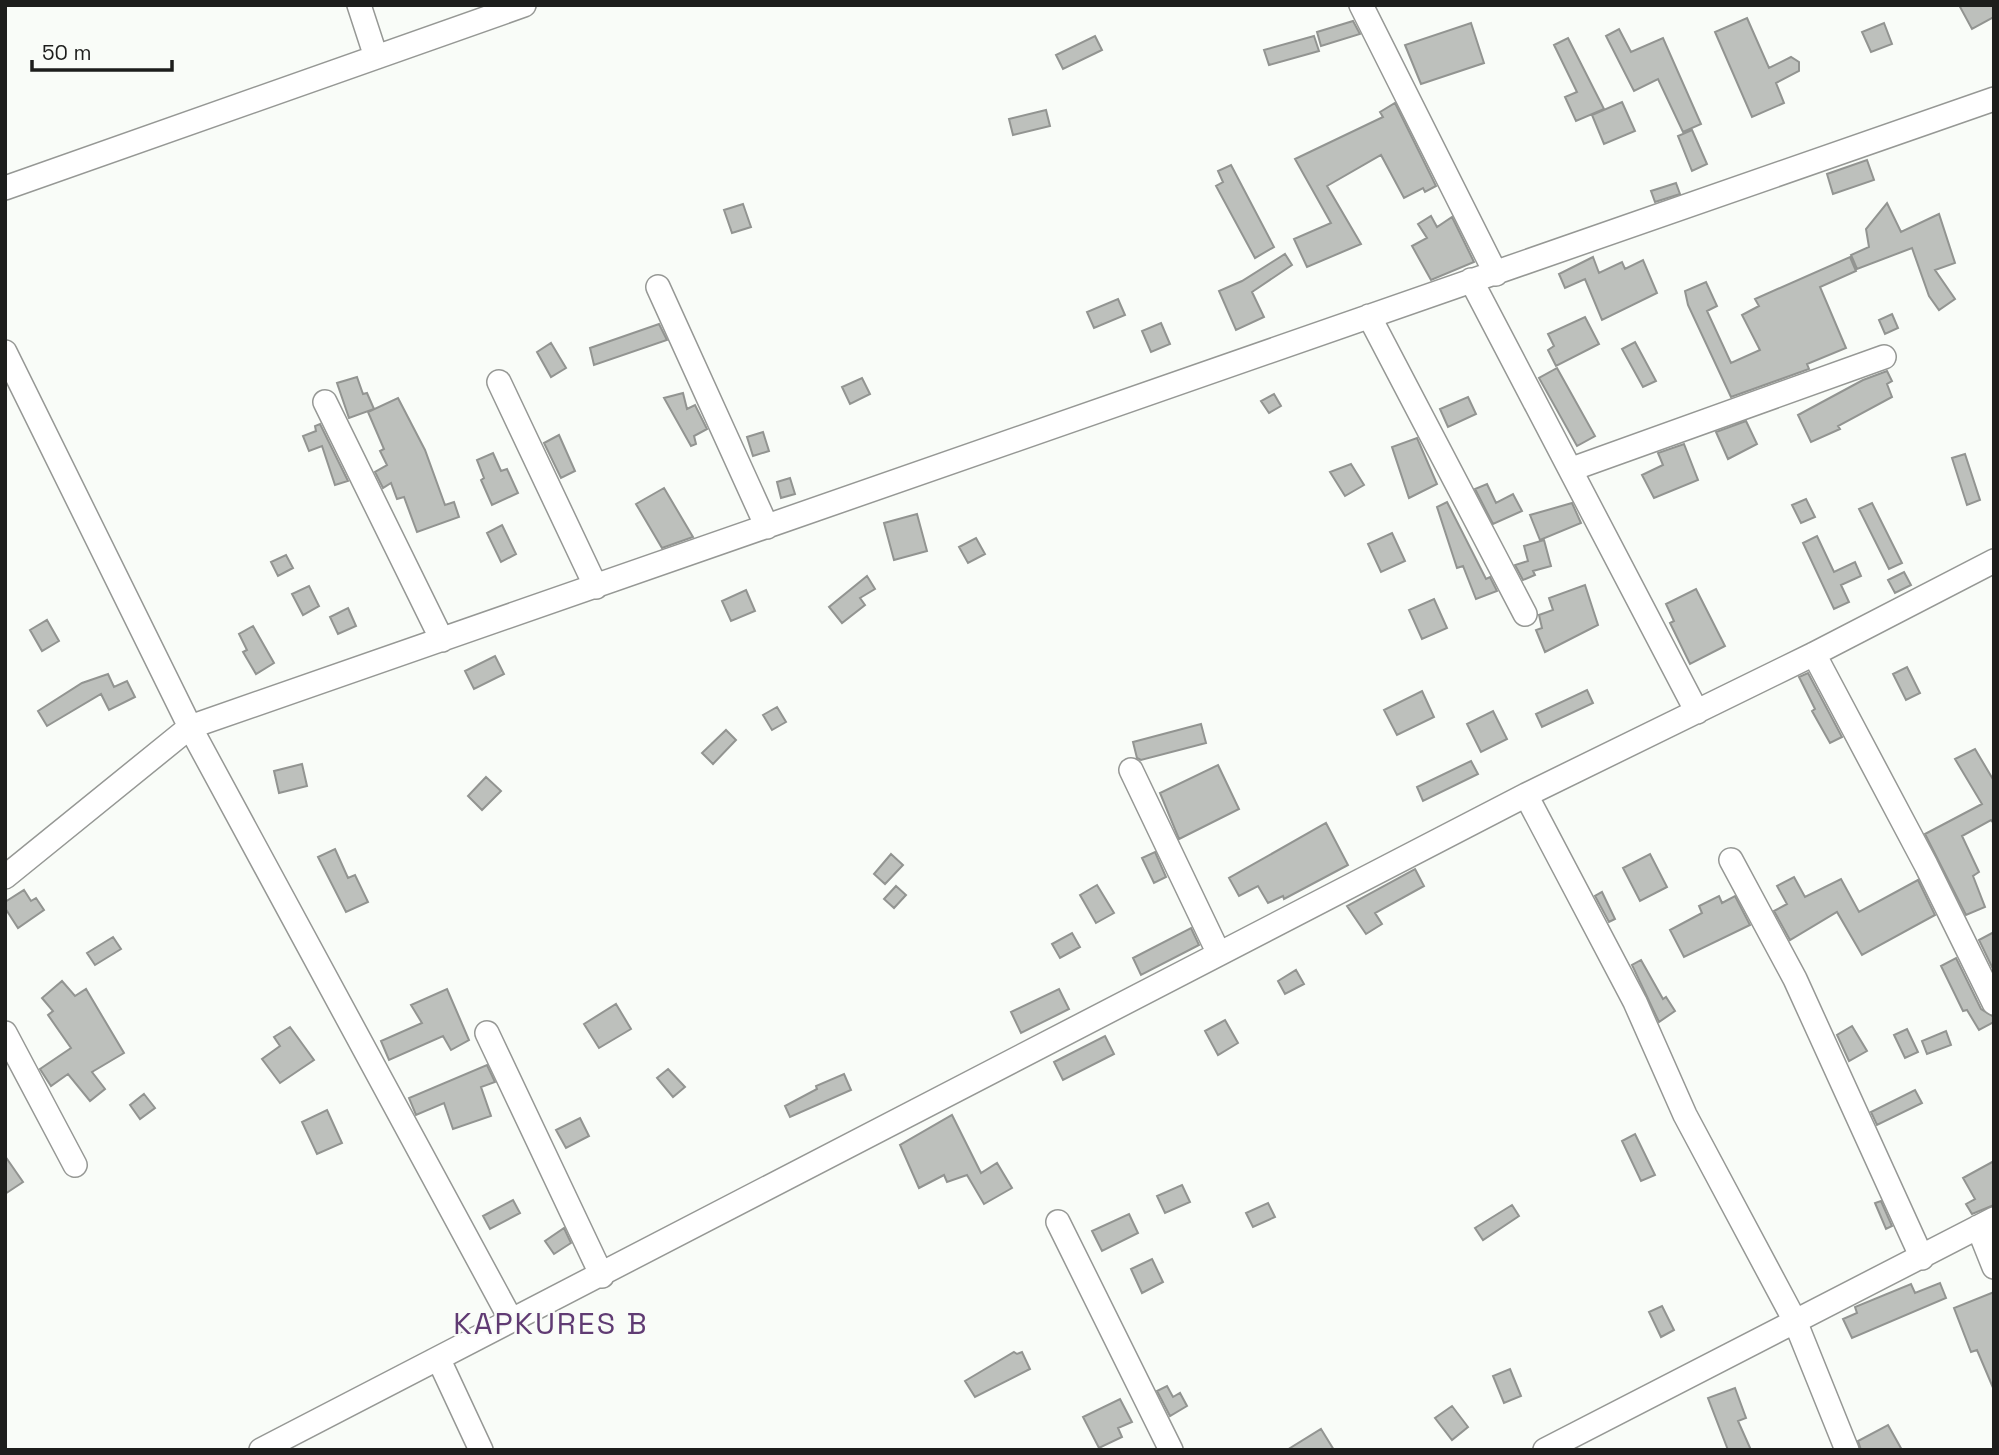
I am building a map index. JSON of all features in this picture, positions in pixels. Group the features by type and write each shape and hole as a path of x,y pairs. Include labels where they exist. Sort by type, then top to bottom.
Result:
{"street":[{"path":"359,5 376,57"},
{"path":"5,188 524,5"},
{"path":"1362,5 1496,274"},
{"path":"5,877 190,727 1994,99"},
{"path":"1471,280 1697,712"},
{"path":"658,287 767,527"},
{"path":"1369,316 1525,614"},
{"path":"5,352 190,727 510,1318"},
{"path":"1572,469 1884,357"},
{"path":"499,382 596,587"},
{"path":"325,402 442,640"},
{"path":"261,1450 439,1360 510,1318 602,1276 1526,795 1814,654 1994,561"},
{"path":"1814,654 1926,865 1994,1003"},
{"path":"1131,770 1219,954"},
{"path":"1526,795 1634,1002 1685,1115 1795,1321 1847,1450"},
{"path":"1731,860 1795,979 1922,1258"},
{"path":"5,1033 75,1165"},
{"path":"487,1033 602,1276"},
{"path":"1058,1222 1171,1450"},
{"path":"1545,1450 1986,1223 1994,1267"},
{"path":"439,1360 481,1450"}],"building":[{"path":"1959,5 1994,5 1994,17 1972,29"},
{"path":"1747,18 1769,68 1791,57 1799,62 1799,71 1776,83 1784,103 1752,117 1715,32"},
{"path":"1353,21 1360,34 1321,46 1317,32"},
{"path":"1471,23 1484,63 1421,84 1405,45"},
{"path":"1884,23 1892,44 1871,52 1862,32"},
{"path":"1619,29 1631,52 1663,38 1701,124 1683,132 1658,79 1634,91 1606,36"},
{"path":"1095,36 1102,50 1063,69 1056,55"},
{"path":"1314,36 1319,51 1269,65 1264,50"},
{"path":"1568,38 1604,109 1576,121 1565,97 1577,92 1554,45"},
{"path":"1622,102 1635,131 1604,144 1592,115"},
{"path":"1395,103 1436,186 1425,192 1423,188 1404,198 1381,155 1327,186 1361,244 1307,267 1294,239 1331,223 1295,159 1383,117 1380,112"},
{"path":"1046,110 1050,126 1013,135 1009,119"},
{"path":"1692,130 1707,164 1692,171 1678,136"},
{"path":"1867,160 1874,180 1833,194 1827,174"},
{"path":"1231,165 1274,247 1255,258 1216,186 1223,182 1218,171"},
{"path":"1676,183 1680,194 1655,202 1651,191"},
{"path":"1887,203 1901,232 1939,214 1955,263 1935,270 1955,299 1939,310 1929,296 1912,248 1857,269 1851,255 1869,247 1866,229"},
{"path":"743,204 751,227 732,233 724,210"},
{"path":"1431,216 1437,227 1452,217 1474,262 1431,280 1412,246 1427,238 1418,224"},
{"path":"1285,254 1292,265 1252,292 1264,317 1236,330 1219,291 1242,281"},
{"path":"1593,257 1599,273 1622,262 1625,269 1643,260 1657,293 1602,320 1585,279 1565,288 1559,274"},
{"path":"1850,257 1856,271 1820,287 1846,348 1807,364 1809,369 1731,397 1688,305 1685,291 1706,282 1717,306 1707,311 1731,363 1760,350 1742,315 1759,306 1755,299"},
{"path":"1118,299 1125,315 1094,328 1087,312"},
{"path":"1892,314 1898,328 1885,334 1879,320"},
{"path":"1585,317 1599,344 1556,366 1548,350 1554,346 1548,334"},
{"path":"1161,323 1170,344 1151,352 1142,331"},
{"path":"659,324 667,340 594,365 590,348"},
{"path":"1635,342 1656,381 1643,387 1622,349"},
{"path":"551,343 566,368 551,377 537,352"},
{"path":"1557,368 1595,436 1577,446 1539,378"},
{"path":"1887,371 1892,381 1887,384 1892,397 1838,426 1840,429 1811,442 1798,415 1863,380"},
{"path":"357,377 363,394 367,393 374,409 349,418 337,383"},
{"path":"862,378 870,394 850,404 842,387"},
{"path":"683,393 687,409 695,405 707,429 694,436 696,444 691,446 664,398"},
{"path":"1274,394 1281,406 1269,413 1261,401"},
{"path":"1468,397 1476,414 1448,427 1440,409"},
{"path":"398,398 425,450 445,505 454,502 459,517 417,532 404,497 397,499 391,483 383,488 375,472 387,465 380,451 384,449 368,412"},
{"path":"1746,421 1757,444 1728,459 1716,432"},
{"path":"320,424 348,481 335,485 322,446 309,451 303,436 316,431 315,426"},
{"path":"763,432 769,451 753,456 747,437"},
{"path":"559,435 575,471 561,478 544,443"},
{"path":"1417,438 1437,484 1409,498 1392,447"},
{"path":"1684,444 1698,480 1654,498 1642,475 1663,465 1658,453"},
{"path":"493,453 501,471 507,469 518,493 492,505 481,480 484,478 477,460"},
{"path":"1965,454 1980,500 1967,505 1952,458"},
{"path":"1351,464 1364,485 1345,496 1330,472"},
{"path":"790,478 795,494 781,498 777,482"},
{"path":"1487,484 1496,503 1513,494 1522,511 1493,524 1475,489"},
{"path":"664,488 693,537 662,548 636,504"},
{"path":"1806,499 1815,517 1801,523 1792,505"},
{"path":"1447,502 1486,579 1490,577 1497,591 1476,599 1463,566 1457,568 1437,507"},
{"path":"1572,503 1581,523 1540,540 1530,515"},
{"path":"1872,503 1902,563 1889,569 1859,509"},
{"path":"917,514 927,551 894,560 884,523"},
{"path":"502,525 516,554 501,562 487,533"},
{"path":"1392,533 1405,561 1381,572 1368,544"},
{"path":"1817,536 1834,572 1855,562 1861,576 1841,585 1849,602 1834,609 1803,543"},
{"path":"976,538 985,554 968,563 959,547"},
{"path":"1544,540 1551,566 1533,571 1535,575 1523,580 1515,565 1528,561 1524,546"},
{"path":"286,555 293,568 278,576 271,562"},
{"path":"1904,572 1911,585 1895,593 1888,580"},
{"path":"867,576 875,589 860,598 865,605 842,623 829,607"},
{"path":"1585,585 1598,625 1545,652 1536,630 1542,628 1539,615 1553,610 1549,598"},
{"path":"309,586 319,606 303,615 292,594"},
{"path":"1696,589 1725,646 1690,664 1670,623 1674,621 1666,604"},
{"path":"746,590 755,611 731,621 722,601"},
{"path":"1434,599 1447,628 1422,639 1409,610"},
{"path":"348,608 356,626 338,634 330,617"},
{"path":"47,620 59,641 42,651 30,630"},
{"path":"253,626 274,663 256,674 243,652 247,650 239,634"},
{"path":"495,656 504,674 474,689 465,671"},
{"path":"1907,667 1920,693 1906,700 1893,674"},
{"path":"1808,673 1842,737 1830,743 1812,711 1815,709 1799,677"},
{"path":"108,674 114,687 127,681 135,697 109,710 101,694 47,726 38,711 82,683"},
{"path":"1587,690 1593,703 1542,727 1536,714"},
{"path":"1422,691 1434,717 1397,735 1384,710"},
{"path":"777,707 786,722 772,730 763,715"},
{"path":"1493,711 1507,739 1481,752 1467,724"},
{"path":"1201,724 1206,743 1141,760 1137,758 1133,742"},
{"path":"726,730 736,740 713,764 702,753"},
{"path":"1975,749 1994,781 1994,824 1991,820 1962,836 1979,872 1973,876 1985,907 1966,915 1925,834 1982,804 1955,759"},
{"path":"1471,761 1478,774 1423,801 1417,787"},
{"path":"302,764 307,786 279,793 274,771"},
{"path":"1218,765 1239,809 1179,839 1160,793"},
{"path":"486,777 501,791 482,810 468,796"},
{"path":"1326,823 1348,865 1284,899 1283,896 1268,903 1258,886 1239,896 1229,878"},
{"path":"335,849 348,878 355,875 368,902 346,912 318,857"},
{"path":"1155,852 1166,877 1154,883 1142,858"},
{"path":"891,854 903,865 885,884 874,874"},
{"path":"1650,854 1667,887 1640,901 1623,868"},
{"path":"1415,869 1424,886 1375,913 1382,924 1366,934 1347,906"},
{"path":"1794,877 1805,897 1841,879 1859,912 1918,880 1935,915 1862,955 1837,912 1790,940 1774,911 1787,904 1777,886"},
{"path":"1097,885 1114,913 1096,923 1080,895"},
{"path":"896,886 906,895 894,908 884,899"},
{"path":"24,890 31,901 36,898 44,910 18,928 5,908 5,902"},
{"path":"1602,892 1615,919 1609,922 1595,896"},
{"path":"1719,896 1722,903 1735,896 1750,925 1684,957 1670,930 1702,913 1699,906"},
{"path":"1191,928 1199,945 1141,975 1133,958"},
{"path":"1994,932 1994,971 1979,940"},
{"path":"1072,933 1080,947 1060,958 1052,944"},
{"path":"113,937 121,949 95,965 87,953"},
{"path":"1956,958 1981,1009 1994,1017 1994,1022 1979,1030 1967,1010 1963,1011 1941,966"},
{"path":"1641,960 1663,999 1666,997 1675,1011 1659,1022 1632,965"},
{"path":"1296,970 1304,984 1285,994 1278,981"},
{"path":"62,981 75,996 86,989 124,1053 92,1072 105,1089 90,1101 68,1074 51,1086 40,1069 71,1048 48,1015 53,1011 42,998"},
{"path":"447,989 469,1040 451,1050 443,1036 389,1060 381,1041 422,1023 411,1005"},
{"path":"1059,989 1069,1009 1021,1033 1011,1012"},
{"path":"616,1004 631,1029 599,1048 584,1024"},
{"path":"1225,1020 1238,1043 1218,1055 1205,1031"},
{"path":"1852,1026 1867,1051 1849,1061 1837,1035"},
{"path":"290,1027 314,1060 280,1083 262,1059 280,1046 274,1037"},
{"path":"1907,1029 1918,1052 1905,1058 1894,1035"},
{"path":"1946,1031 1951,1045 1927,1054 1922,1041"},
{"path":"1105,1036 1114,1054 1063,1080 1054,1062"},
{"path":"487,1065 495,1082 481,1087 491,1116 453,1129 444,1103 416,1115 409,1098"},
{"path":"668,1069 685,1087 673,1097 657,1078"},
{"path":"844,1074 851,1090 790,1117 785,1106 817,1089 816,1086"},
{"path":"1915,1090 1922,1103 1877,1125 1871,1112"},
{"path":"144,1094 155,1108 140,1119 130,1105"},
{"path":"327,1110 342,1143 317,1154 302,1122"},
{"path":"952,1115 981,1173 997,1163 1012,1188 984,1204 967,1175 947,1182 944,1175 919,1188 900,1145"},
{"path":"580,1118 589,1136 566,1148 556,1130"},
{"path":"1635,1134 1655,1175 1641,1181 1622,1141"},
{"path":"5,1156 23,1182 5,1194"},
{"path":"1994,1161 1994,1205 1972,1214 1966,1204 1975,1199 1963,1178"},
{"path":"1182,1185 1190,1202 1165,1213 1157,1196"},
{"path":"513,1200 520,1213 490,1229 483,1216"},
{"path":"1881,1201 1892,1226 1886,1229 1875,1203"},
{"path":"1268,1203 1275,1217 1253,1227 1246,1213"},
{"path":"1512,1205 1519,1216 1483,1240 1475,1228"},
{"path":"1129,1214 1138,1233 1102,1251 1092,1231"},
{"path":"564,1228 571,1243 554,1254 545,1241"},
{"path":"1152,1259 1163,1282 1142,1293 1131,1269"},
{"path":"1940,1283 1946,1298 1852,1338 1843,1319 1857,1313 1855,1307 1911,1284 1915,1293"},
{"path":"1994,1292 1994,1390 1977,1350 1971,1352 1954,1308"},
{"path":"1662,1306 1674,1330 1661,1337 1649,1312"},
{"path":"1014,1352 1022,1352 1030,1369 975,1397 965,1381"},
{"path":"1510,1369 1521,1396 1504,1403 1493,1376"},
{"path":"1167,1386 1173,1397 1180,1393 1187,1406 1170,1416 1157,1391"},
{"path":"1735,1388 1746,1418 1738,1421 1751,1450 1728,1450 1708,1398"},
{"path":"1120,1399 1132,1422 1118,1428 1122,1437 1099,1448 1083,1417"},
{"path":"1452,1406 1468,1427 1452,1440 1435,1418"},
{"path":"1888,1425 1902,1450 1861,1450 1858,1441"},
{"path":"1321,1429 1334,1450 1287,1450"}],"district":[{"name":"KAPKURES B","path":"551,1324"}]}
